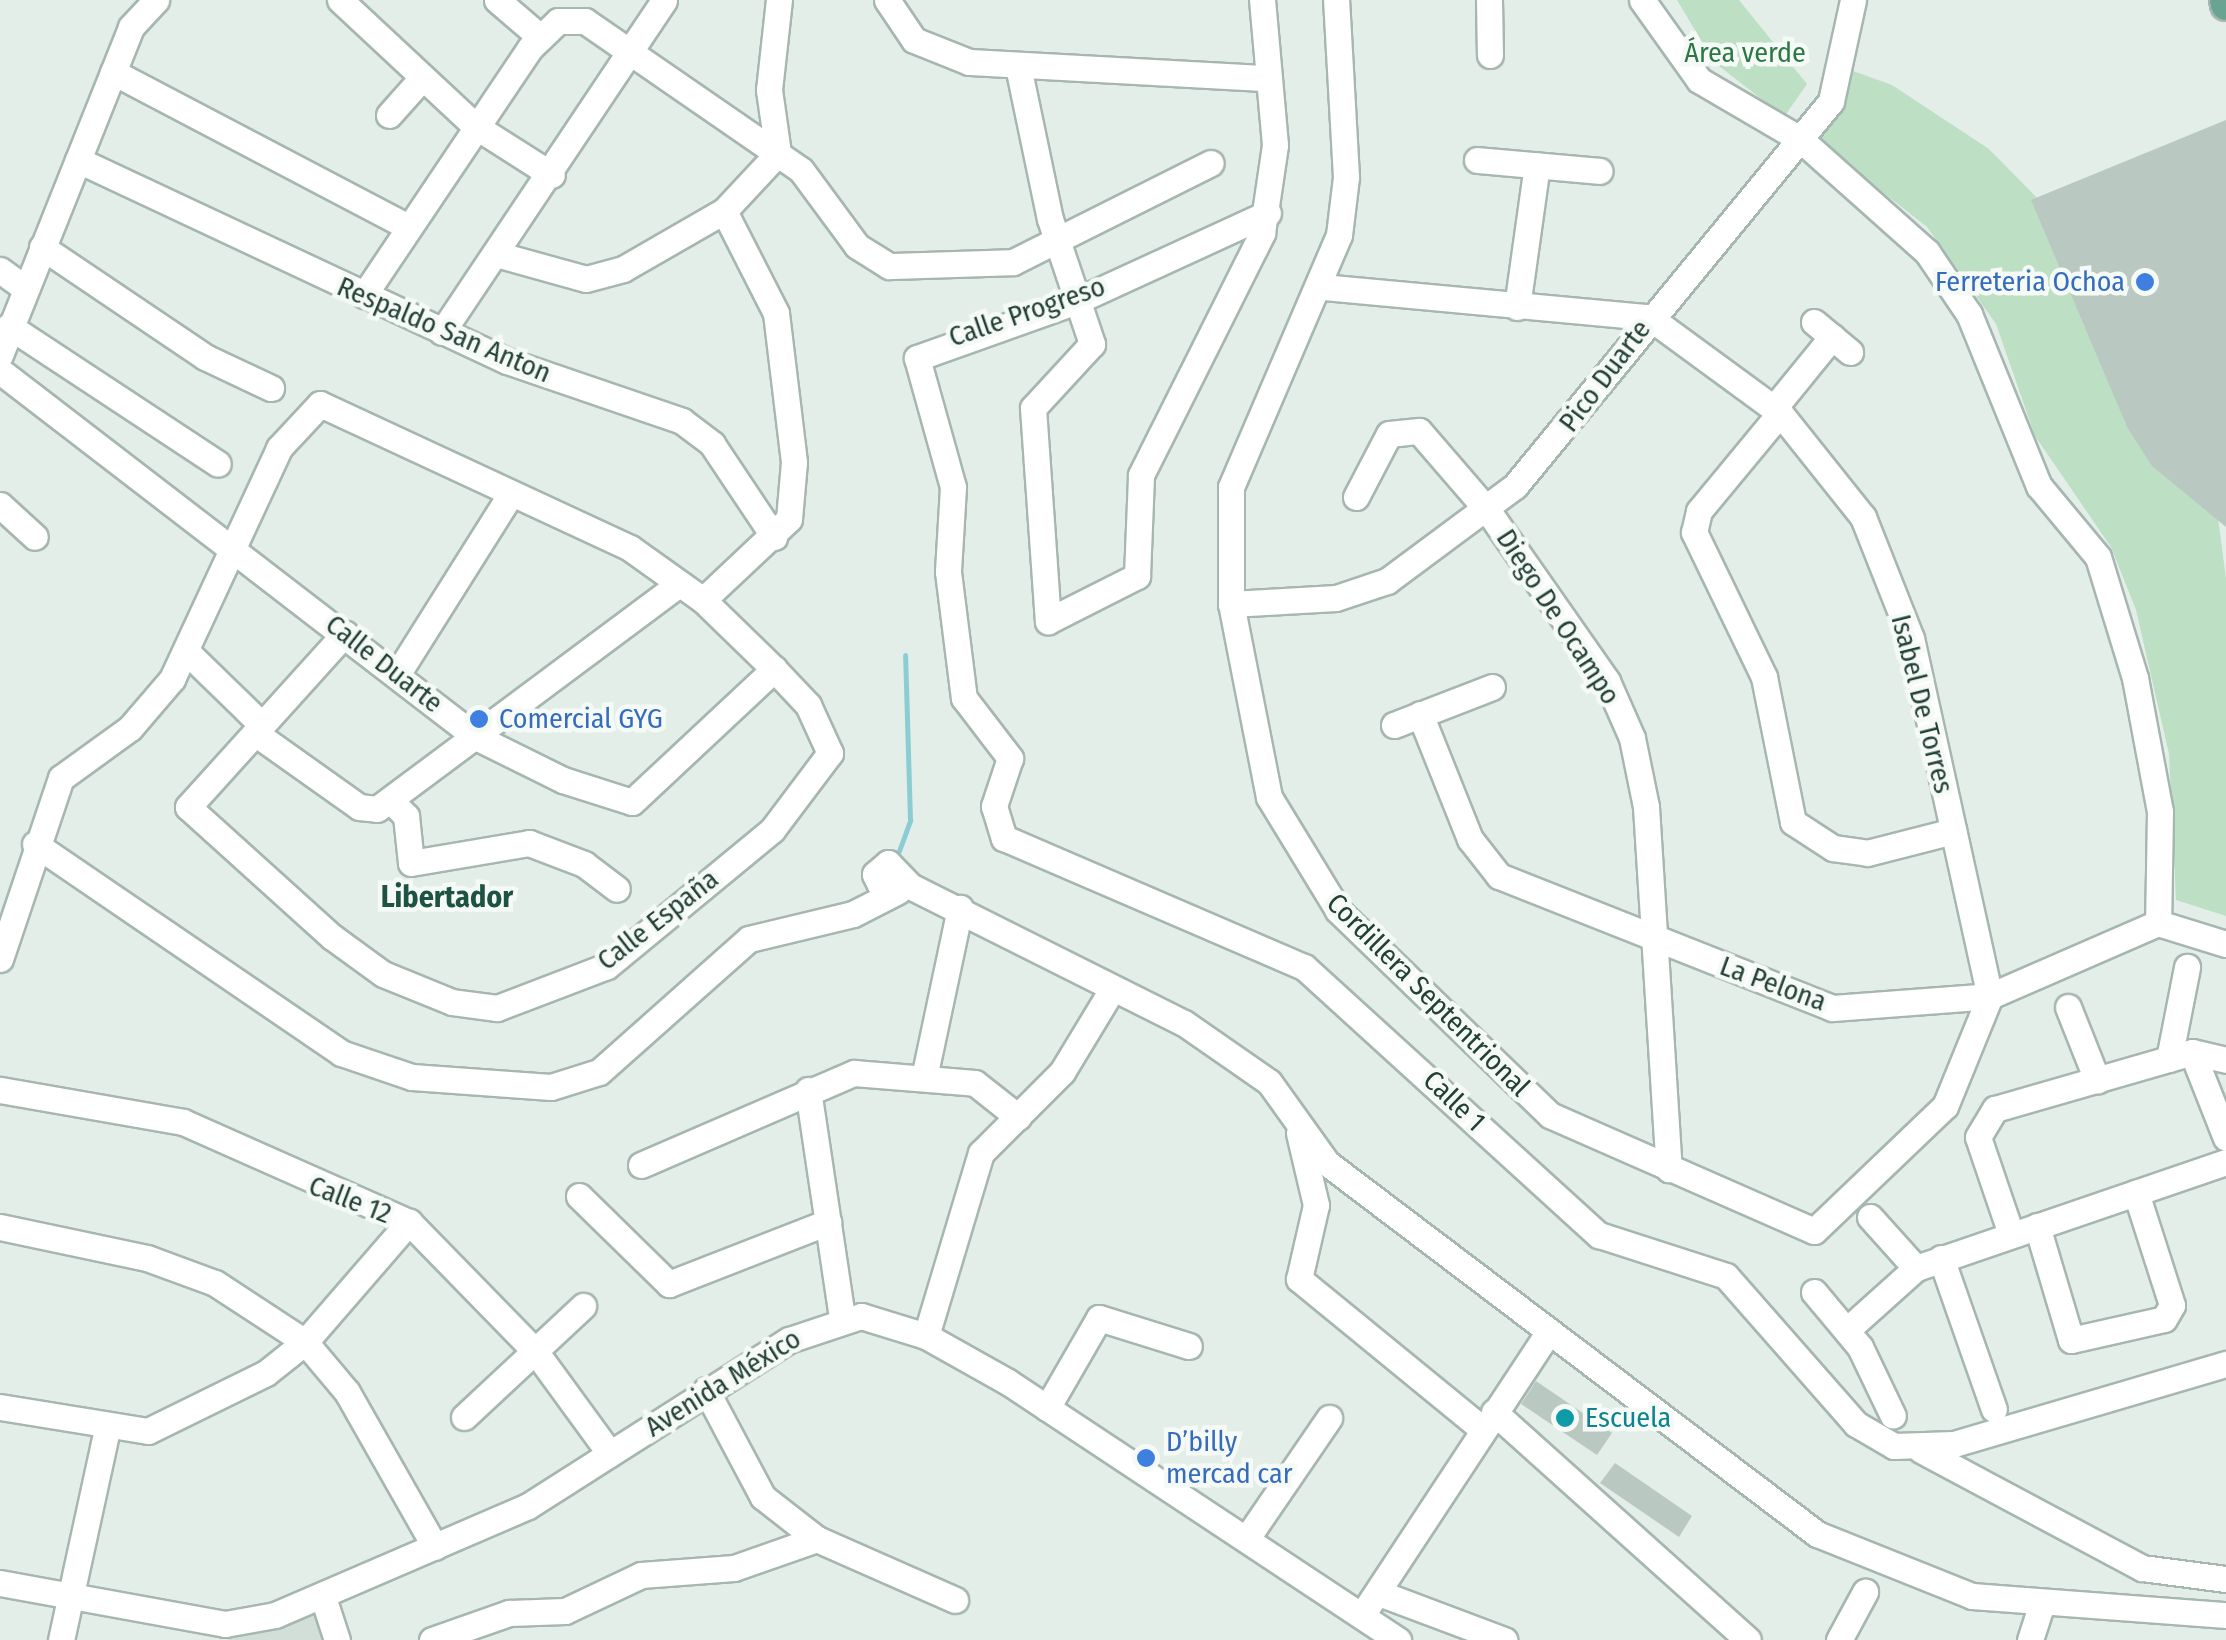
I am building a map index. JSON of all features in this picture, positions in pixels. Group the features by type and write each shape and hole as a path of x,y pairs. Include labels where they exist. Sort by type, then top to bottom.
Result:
{"street":[{"path":"125,0 131,27"},
{"path":"0,355 131,27 156,0"},
{"path":"340,0 475,126 552,175"},
{"path":"496,0 539,36"},
{"path":"442,332 552,175 664,0"},
{"path":"778,0 769,90 778,154"},
{"path":"887,0 932,52 1019,71 1269,78"},
{"path":"1019,71 1057,247 1092,349 1038,398 1032,418 1048,621 1136,576 1141,475 1268,213 1269,78 1262,0"},
{"name":"Cordillera Septentrional","path":"1336,0 1345,206 1322,287 1236,470 1231,604 1269,797 1314,880 1550,1115 1669,1169"},
{"path":"1489,0 1490,55"},
{"path":"1642,0 1699,80 1800,139 1927,252 1969,314 2040,486 2098,557 2135,678 2160,812 2158,923 2226,944"},
{"name":"Pico Duarte","path":"1231,604 1363,591 1488,511 1548,451 1648,317 1831,101 1853,0"},
{"path":"364,294 475,126 539,36 558,21 585,21 778,154 857,246 888,266 972,269 1057,247 1124,201 1210,163"},
{"path":"114,72 408,226"},
{"path":"390,115 422,78"},
{"path":"496,254 586,279 624,269 724,211 778,154"},
{"name":"Respaldo San Anton","path":"78,160 442,332 698,431 774,537"},
{"path":"1477,160 1600,171"},
{"path":"1517,307 1537,165"},
{"path":"712,593 790,519 793,481 787,369 776,313 724,211"},
{"name":"Calle Progreso","path":"1010,773 964,698 948,572 953,487 914,368 938,343 1077,301 1268,213"},
{"path":"42,247 206,357 271,388"},
{"path":"0,270 24,288"},
{"path":"1322,287 1648,317"},
{"name":"Isabel De Torres","path":"1648,317 1777,410 1864,517 1910,638 1990,996"},
{"path":"9,326 218,464"},
{"path":"1832,337 1700,511 1694,532 1764,677 1793,822 1834,848 1867,853 1953,831"},
{"name":"Calle Duarte","path":"0,371 398,673 476,738 632,802 774,669"},
{"name":"Calle España","path":"234,548 279,448 320,404 508,497 603,532 679,584 712,593 808,705 830,753 772,830 607,966 497,1008 383,974 188,808 259,722"},
{"name":"Diego De Ocampo","path":"1356,497 1378,448 1404,429 1429,440 1488,511 1606,681 1632,738 1647,824 1650,938 1669,1169"},
{"path":"398,673 508,497"},
{"path":"0,505 35,537"},
{"path":"0,959 35,844 61,778 130,728 188,654 234,548"},
{"path":"188,654 259,722 262,738 359,807 390,800 679,584"},
{"path":"259,722 345,633"},
{"path":"1394,725 1492,687"},
{"name":"La Pelona","path":"1420,714 1470,838 1499,876 1832,1008 1990,996 2158,923"},
{"name":"Calle 1","path":"1010,773 994,806 1004,838 1304,966 1600,1235 1726,1276 1856,1424 1921,1450 2142,1568 2226,1579"},
{"path":"390,800 406,816 411,864 529,843 584,864 617,890"},
{"path":"35,844 342,1054 412,1077 552,1086 599,1072 749,938 853,914 910,886 960,908 1111,991 1184,1023 1269,1082 1327,1162 1546,1336 1817,1534 1972,1596 2226,1616"},
{"path":"925,1073 960,908"},
{"path":"2186,967 2180,1055 2226,1138"},
{"path":"926,1336 982,1153 1072,1058 1111,991"},
{"path":"1669,1169 1814,1231 1944,1106 1990,996"},
{"path":"2068,1008 2096,1080"},
{"path":"2011,1234 1981,1122 2096,1080 2180,1055 2226,1060"},
{"path":"641,1165 854,1073 925,1073 975,1083 1018,1116"},
{"name":"Calle 12","path":"0,1090 183,1122 408,1222 535,1352 610,1454"},
{"path":"808,1090 842,1317 926,1336 1250,1535 1398,1640"},
{"path":"1296,1122 1316,1206 1299,1279 1488,1421 1748,1640"},
{"path":"1848,1329 1916,1268 2226,1162"},
{"path":"2037,1226 2071,1340 2164,1320 2172,1305 2136,1192"},
{"path":"579,1196 669,1284 828,1222"},
{"path":"1870,1218 1916,1268"},
{"path":"0,1407 107,1429 148,1431 266,1373 304,1342 408,1222"},
{"path":"0,1227 147,1258 215,1284 304,1342 347,1392 435,1547"},
{"path":"1941,1258 1994,1409"},
{"path":"1814,1292 1848,1329 1893,1416"},
{"path":"464,1417 584,1306"},
{"name":"Avenida México","path":"0,1583 76,1596 222,1632 323,1598 528,1506 706,1390 842,1317"},
{"path":"1047,1408 1099,1318 1189,1346"},
{"path":"1362,1615 1546,1336"},
{"path":"1921,1450 2105,1406 2226,1364"},
{"path":"706,1390 762,1497 817,1538 955,1600"},
{"path":"1250,1535 1329,1418"},
{"path":"60,1640 76,1596 107,1429"},
{"path":"432,1640 508,1613 564,1611 641,1575 734,1568 817,1538"},
{"path":"1840,1640 1865,1592"},
{"path":"1379,1593 1504,1640"},
{"path":"323,1598 337,1640"},
{"path":"2030,1640 2042,1604"}],"shaded area":[{"path":"315,1604 329,1640 227,1640 230,1633"}],"green space":[{"name":"Área verde","path":"1677,0 1739,0 1807,84 1784,117 1714,62"},
{"name":"Área verde","path":"1864,0 1853,71 1892,85 1989,149 2045,206 2125,423 2217,511 2226,578 2226,916 2176,900 2169,754 2136,610 2111,547 2035,436 1996,324 1927,227 1814,138"}],"building":[{"name":"Ferreteria Ochoa","path":"2226,120 2226,527 2152,466 2127,427 2031,200"},
{"name":"Escuela","path":"1536,1381 1612,1433 1597,1455 1521,1404"},
{"name":"Escuela","path":"1615,1463 1692,1516 1679,1537 1600,1483"}],"waterway":[{"path":"899,851 910,820 905,655"}],"place":[{"name":"Ferreteria Ochoa","path":"2145,282"},
{"name":"Comercial GYG","path":"479,719"},
{"name":"Escuela","path":"1565,1418"},
{"name":"D’billy mercad car","path":"1146,1458"}],"district":[{"name":"Libertador","path":"447,897"}]}
